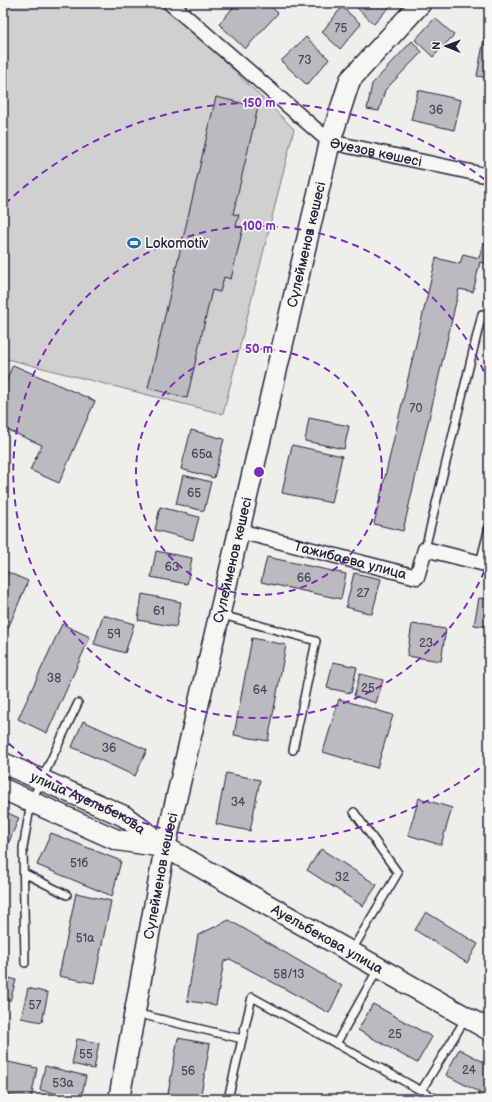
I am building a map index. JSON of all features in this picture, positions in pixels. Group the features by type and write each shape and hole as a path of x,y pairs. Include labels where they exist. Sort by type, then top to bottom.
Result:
{"main road":[{"name":"Сүлейменов көшесі","path":"119,1099 165,847 330,142 350,80 421,3"},
{"name":"улица Ауельбекова","path":"3,763 124,816 165,847"},
{"name":"улица Ауельбекова","path":"3,789 117,840 165,847"},
{"name":"Ауельбекова улица","path":"165,847 489,1030"}],"street":[{"name":"Әуезов көшесі","path":"170,3 330,142 489,176"},
{"name":"Тажибаева улица","path":"239,531 417,577 425,550"},
{"path":"425,550 484,564"}],"lane":[{"path":"425,550 482,314 489,315"},
{"path":"484,564 489,527"},
{"path":"220,614 316,641 293,750"},
{"path":"24,962 23,848 31,802 78,703"},
{"path":"351,952 398,873 354,812"},
{"path":"24,873 67,895"},
{"path":"336,1044 378,968"},
{"path":"228,1099 252,997 436,1099"},
{"path":"134,1013 242,1039"},
{"path":"421,1091 466,1018"}],"shaded area":[{"name":"Lokomotiv","path":"3,3 165,3 294,129 223,414 3,358"}],"building":[{"path":"237,3 267,3 278,13 245,49 219,24"},
{"path":"352,3 393,3 374,24"},
{"path":"342,7 361,24 340,49 322,32"},
{"path":"435,18 454,35 433,57 415,40"},
{"path":"485,34 489,34 489,78 477,76"},
{"path":"306,37 329,59 307,85 281,61"},
{"path":"412,41 422,52 385,90 379,111 367,109 372,84"},
{"path":"418,90 461,100 454,130 411,120"},
{"path":"216,97 258,107 233,214 239,215 236,226 243,228 231,279 224,277 220,292 212,290 187,398 148,388"},
{"path":"483,243 489,245 489,264 480,262 473,292 459,289 403,531 374,524 436,258 460,264 463,254 479,258"},
{"path":"13,365 95,401 59,483 30,470 42,445 3,428 3,388"},
{"path":"309,418 349,426 344,449 305,441"},
{"path":"191,430 224,439 214,478 181,469"},
{"path":"292,445 342,456 332,503 282,493"},
{"path":"183,475 211,482 204,511 176,504"},
{"path":"160,507 199,517 193,540 155,530"},
{"path":"156,551 192,558 187,584 151,577"},
{"path":"267,557 346,574 341,599 261,582"},
{"path":"5,571 28,581 3,640 3,577"},
{"path":"354,573 381,579 372,614 346,607"},
{"path":"142,594 181,602 176,627 138,620"},
{"path":"479,598 489,599 489,627 474,625"},
{"path":"103,615 134,624 125,653 94,644"},
{"path":"62,624 90,637 47,733 18,719"},
{"path":"412,624 446,629 441,661 407,656"},
{"path":"252,638 286,645 268,741 234,735"},
{"path":"333,662 357,667 351,693 327,688"},
{"path":"360,674 383,680 376,703 354,696"},
{"path":"339,699 393,715 377,768 323,752"},
{"path":"83,721 147,750 135,776 72,747"},
{"path":"226,773 260,780 250,831 216,824"},
{"path":"419,798 452,808 441,845 408,835"},
{"path":"3,811 19,818 3,856"},
{"path":"51,833 121,861 112,896 37,865"},
{"path":"321,849 377,885 363,906 307,870"},
{"path":"76,893 111,901 94,983 59,976"},
{"path":"426,912 478,944 467,963 415,930"},
{"path":"229,920 342,986 329,1013 230,959 224,961 216,1005 187,1001 198,935"},
{"path":"3,976 16,980 10,1001 3,999"},
{"path":"28,988 48,993 42,1022 21,1018"},
{"path":"373,1004 432,1037 417,1063 358,1030"},
{"path":"178,1038 210,1044 200,1099 167,1099"},
{"path":"77,1039 99,1043 94,1069 72,1064"},
{"path":"459,1049 489,1065 489,1099 478,1099 479,1092 446,1075"},
{"path":"3,1061 37,1068 31,1099 3,1095"},
{"path":"45,1066 86,1076 81,1099 40,1090"}],"place":[{"name":"Lokomotiv","path":"134,243"}]}
